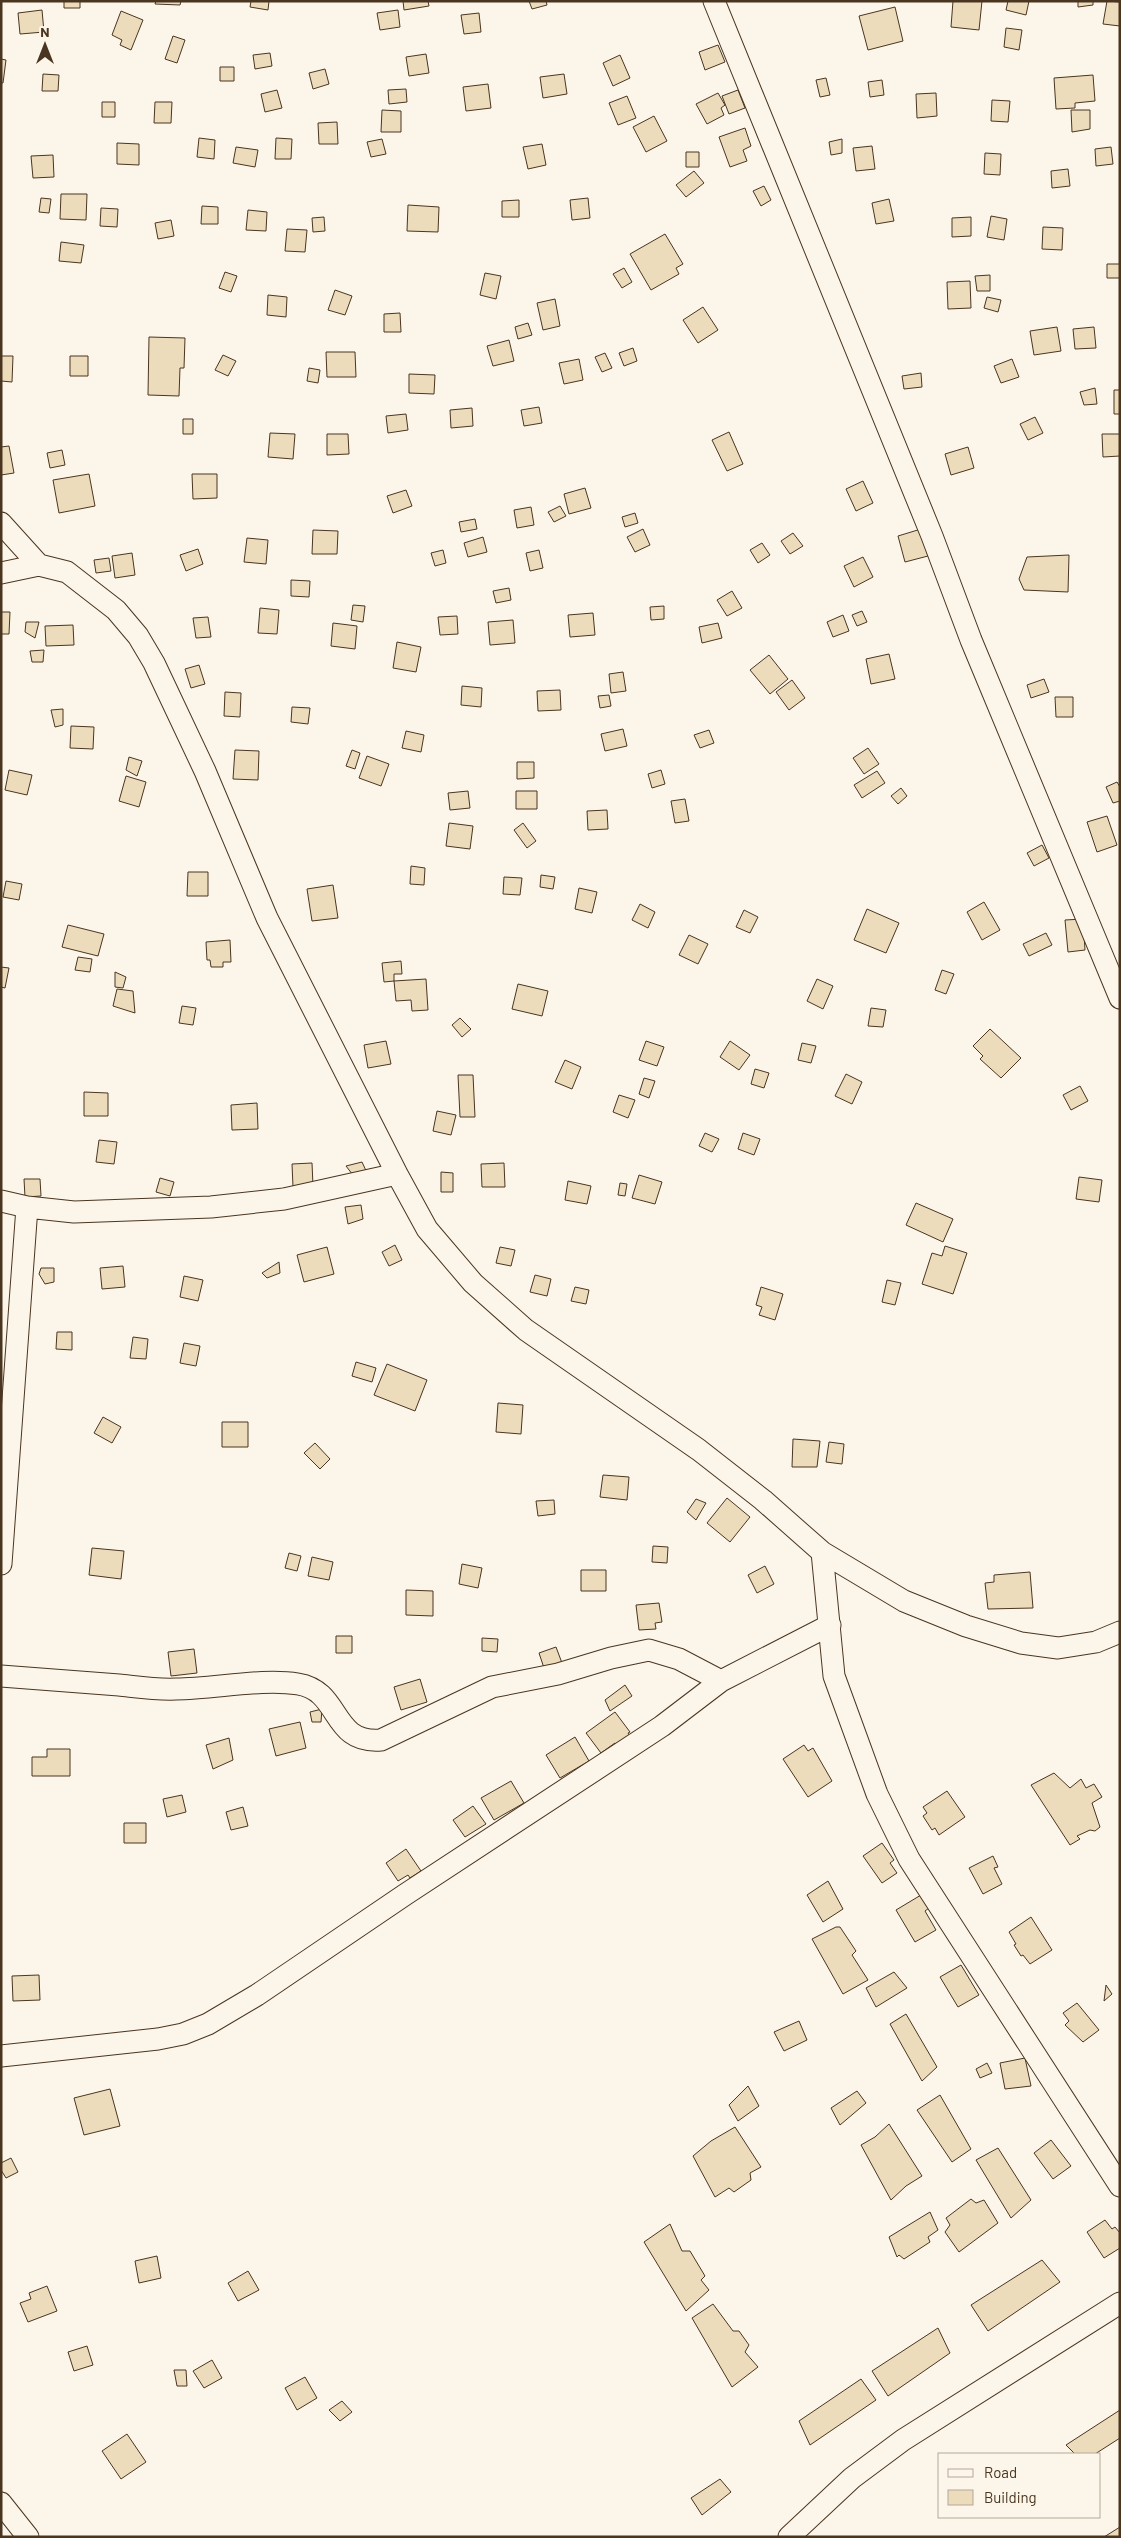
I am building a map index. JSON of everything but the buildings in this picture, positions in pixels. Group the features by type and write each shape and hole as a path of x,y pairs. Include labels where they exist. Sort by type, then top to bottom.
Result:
{"street":[{"path":"714,1 932,536 971,640 1120,998"},
{"path":"1,524 40,565"},
{"path":"1,573 40,565 67,572 89,587 116,610 142,643 205,771 267,918 397,1174 427,1229 473,1283 526,1330 699,1450 763,1500 822,1552 904,1601 966,1626 1021,1643 1058,1648 1096,1642 1120,1632"},
{"path":"1,1200 27,1207 74,1212 211,1207 284,1199 397,1174"},
{"path":"1,1564 27,1207"},
{"path":"822,1552 834,1676 877,1794 909,1858 1120,2186"},
{"path":"1,2056 158,2039 183,2034 208,2024 257,1996 406,1894 662,1726 721,1681 830,1625"},
{"path":"1,1676 175,1689 299,1684 322,1694 346,1731 358,1739 369,1741 381,1740 492,1687 558,1674 611,1658 649,1650 679,1658 721,1681"},
{"path":"789,2537 852,2478 903,2440 1120,2303"},
{"path":"1,2503 28,2537"}]}
